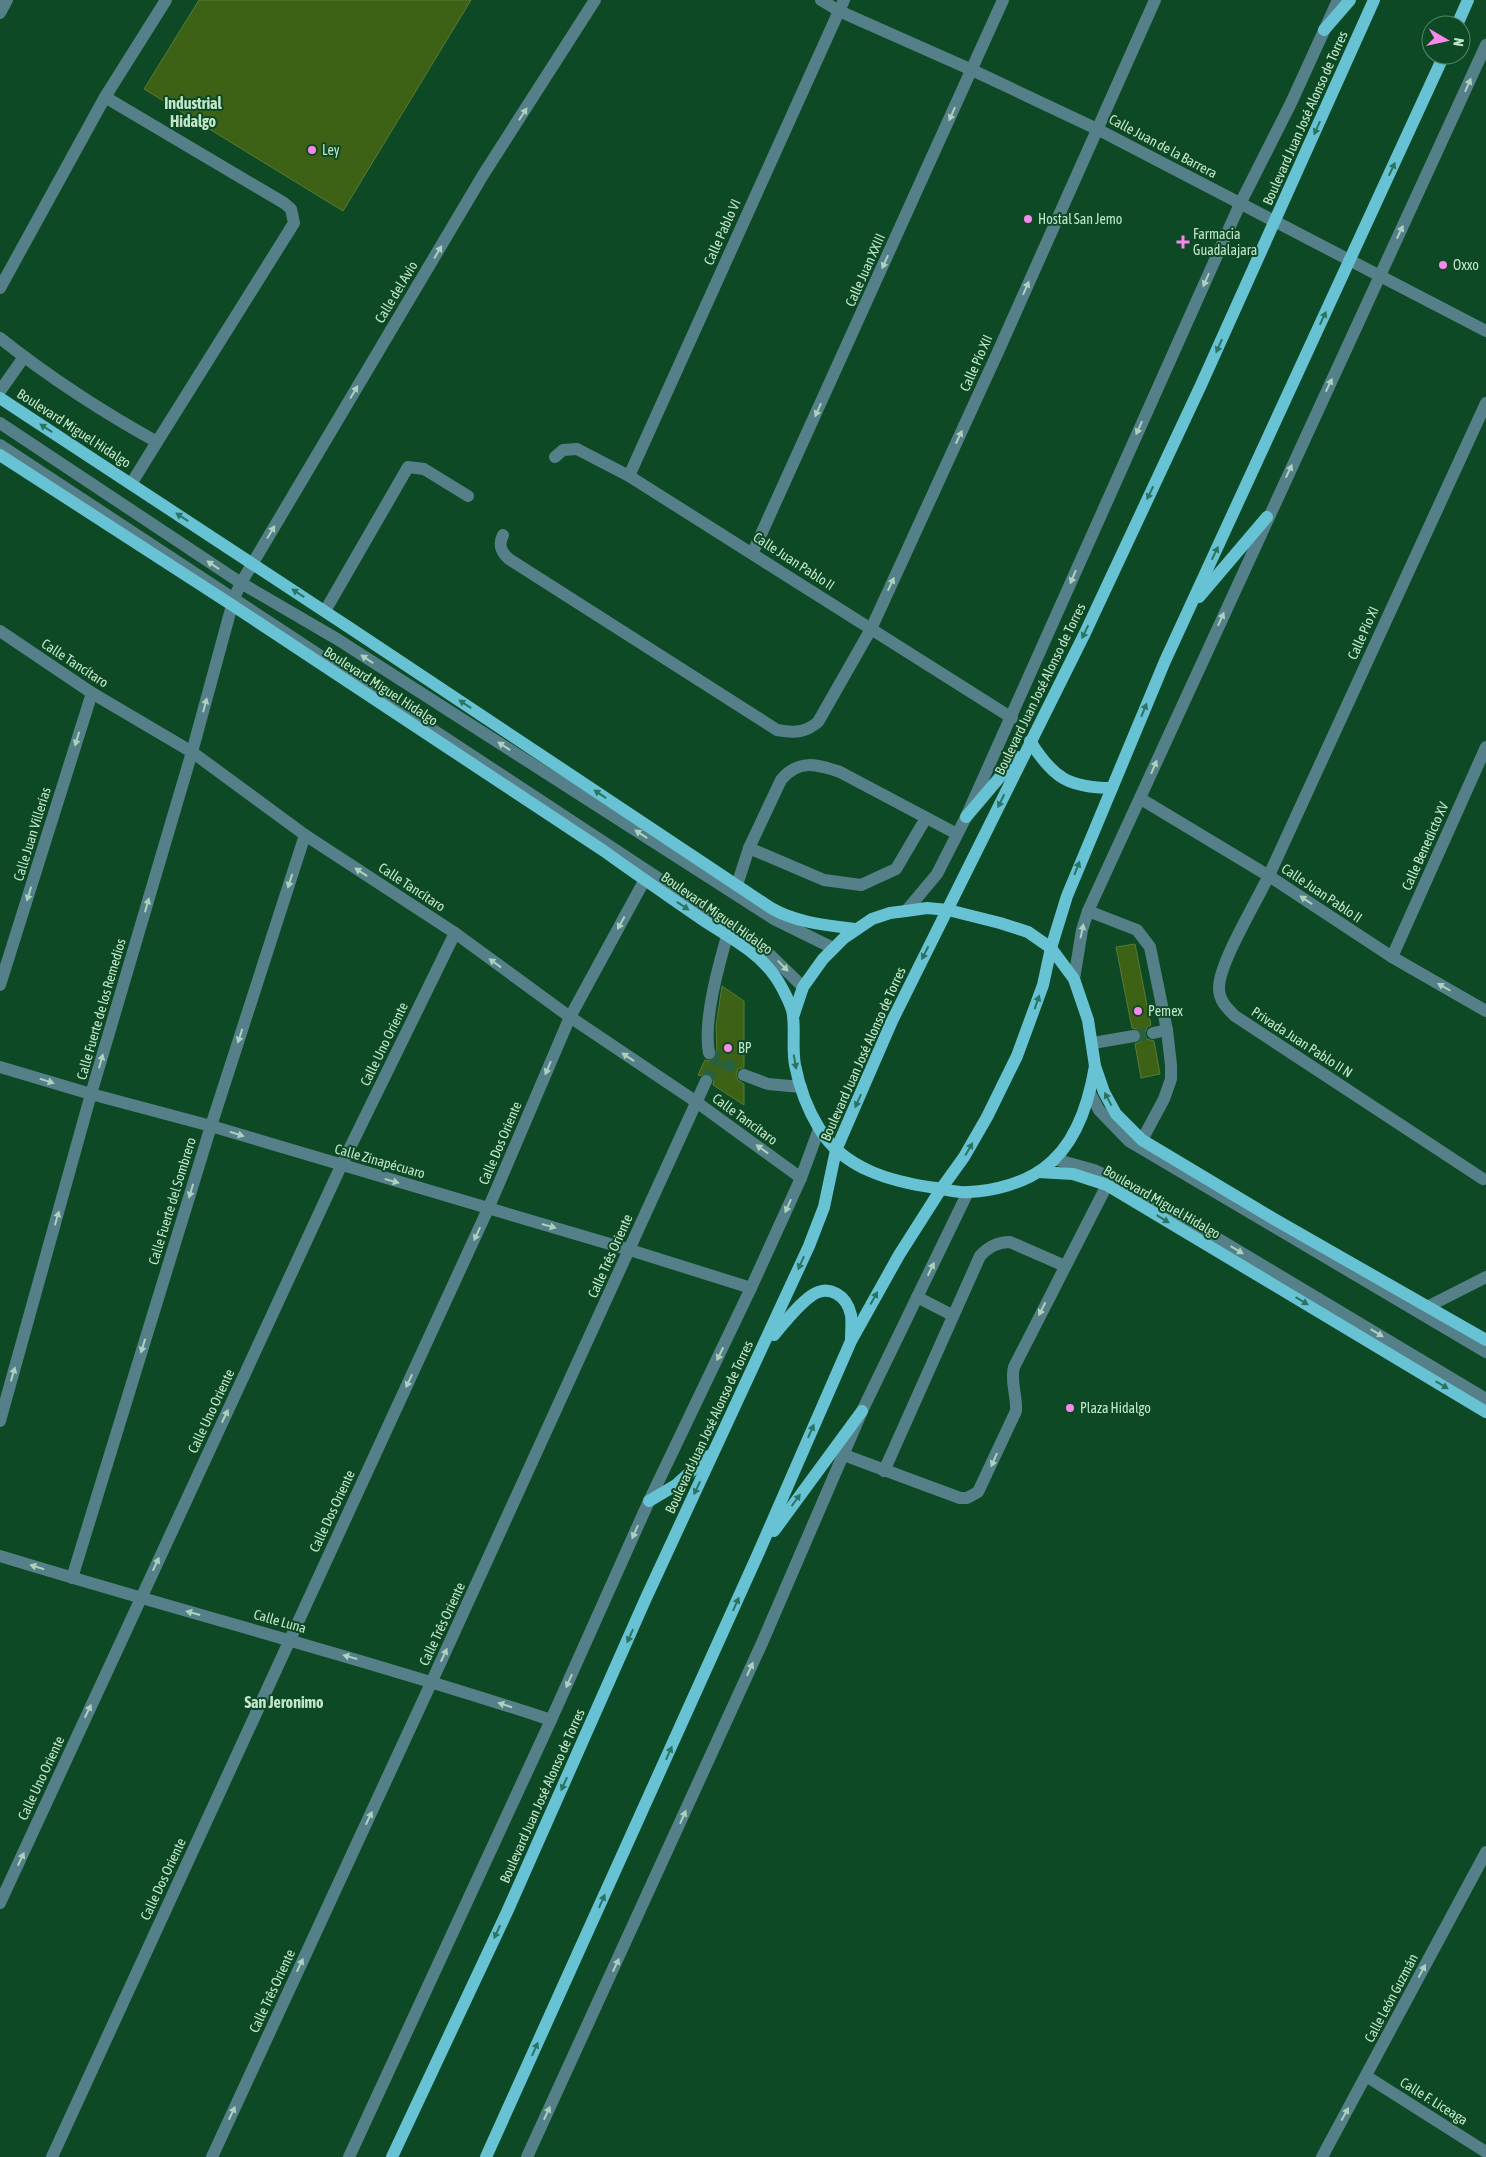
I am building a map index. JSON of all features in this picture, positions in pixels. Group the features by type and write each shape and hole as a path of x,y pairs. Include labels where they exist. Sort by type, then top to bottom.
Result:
{"main road":[{"path":"1324,30 1350,0"},
{"name":"Boulevard Juan José Alonso de Torres","path":"392,2157 507,1912 646,1598 764,1346 818,1224 828,1192 836,1150 892,1021 1085,632 1201,385 1374,0"},
{"path":"1461,15 1468,0"},
{"path":"486,2157 758,1554 851,1341 898,1255 940,1189 974,1141 1017,1056 1043,985 1051,948 1080,860 1165,660 1439,65"},
{"name":"Boulevard Miguel Hidalgo","path":"0,398 325,611 736,885 786,916 807,922 856,929"},
{"name":"Boulevard Miguel Hidalgo","path":"0,455 233,602 604,851 750,952 775,976 794,1014 792,1048 801,1087 819,1129 836,1150 864,1169 884,1178 909,1184 968,1192 990,1190 1013,1183 1038,1172 1073,1174 1107,1186 1486,1412"},
{"path":"1189,609 1267,517"},
{"path":"966,817 1030,741 1044,763 1065,779 1082,786 1112,788"},
{"path":"794,1014 803,987 833,948 856,929 872,919 890,913 927,908 948,910 1028,932 1051,948 1074,979 1084,1004 1093,1043 1095,1066 1104,1092 1116,1114 1142,1140 1274,1219 1486,1340"},
{"path":"1038,1172 1054,1159 1075,1130 1090,1094 1095,1066"},
{"path":"764,1346 812,1296 827,1290 840,1294 845,1301 851,1315 851,1341"},
{"path":"758,1554 862,1411"},
{"path":"649,1502 690,1473 716,1446"}],"street":[{"path":"0,13 7,0"},
{"path":"0,288 105,96 166,0"},
{"name":"Calle del Avío","path":"233,602 252,563 483,176 596,0"},
{"name":"Calle Juan de la Barrera","path":"821,0 841,6 1096,129 1486,331"},
{"name":"Calle Juan XXIII","path":"753,552 1003,0"},
{"name":"Calle Pío XII","path":"503,535 500,541 501,548 503,554 509,559 777,730 791,732 810,729 818,722 871,628 997,354 1155,0"},
{"name":"Boulevard Juan José Alonso de Torres","path":"906,911 932,881 966,817 1012,718 1087,545 1240,204 1338,0"},
{"name":"Calle Pablo VI","path":"629,476 841,6"},
{"path":"1074,979 1082,930 1088,911 1267,517 1486,45"},
{"path":"105,96 284,203 291,209 294,223 131,484"},
{"path":"0,338 24,357 112,416 157,442"},
{"path":"0,391 24,357"},
{"name":"Calle Pío XI","path":"1269,876 1486,403"},
{"path":"0,422 241,583 337,639 774,919 833,948"},
{"path":"0,445 233,602 760,945 803,987"},
{"name":"Calle Juan Pablo II","path":"555,457 563,450 577,449 629,476 753,552 1012,718"},
{"path":"325,611 408,467 424,469 468,496"},
{"name":"Calle Fuerte de los Remedios","path":"0,1421 91,1094 192,752 233,602"},
{"name":"Calle Tancítaro","path":"0,632 92,693 192,752 305,835 455,933 570,1017 802,1178"},
{"name":"Calle Juan Villerías","path":"0,985 92,693"},
{"name":"Calle Benedicto XV","path":"1392,957 1486,747"},
{"path":"736,885 748,848 781,780 788,771 796,767 821,766 840,772 957,834"},
{"name":"Calle Juan Pablo II","path":"1140,799 1269,876 1392,957 1486,1011"},
{"path":"748,848 824,880 861,885 896,869 926,818"},
{"name":"Calle Fuerte del Sombrero","path":"72,1578 211,1126 305,835"},
{"name":"Privada Juan Pablo II N","path":"1269,876 1225,965 1219,988 1220,998 1224,1006 1236,1016 1483,1179"},
{"name":"Calle Dos Oriente","path":"52,2157 488,1209 570,1017 644,880"},
{"path":"1088,911 1137,930 1150,947 1167,1030 1171,1078 1164,1100 1142,1140"},
{"name":"Calle Uno Oriente","path":"0,1903 341,1166 455,933"},
{"path":"709,1053 708,1037 715,983 727,936"},
{"path":"1153,1033 1167,1030"},
{"path":"1093,1043 1134,1036"},
{"name":"Calle Zinapécuaro","path":"0,1067 211,1126 630,1250 751,1288"},
{"path":"744,1075 768,1084 801,1087"},
{"name":"Calle Três Oriente","path":"212,2157 706,1081"},
{"path":"1090,1094 1099,1110 1129,1141 1486,1352"},
{"name":"Boulevard Juan José Alonso de Torres","path":"349,2157 552,1720 649,1502 802,1178 819,1129"},
{"path":"1054,1159 1079,1164 1135,1189 1486,1399"},
{"path":"844,1455 960,1498 967,1498 978,1492 1016,1411 1012,1375 1014,1367 1107,1186"},
{"path":"527,2157 668,1850 862,1411 968,1192"},
{"path":"884,1471 952,1315 984,1251 1002,1242 1010,1242 1065,1266"},
{"path":"1427,1306 1486,1277"},
{"path":"916,1297 952,1315"},
{"name":"Calle Luna","path":"0,1556 432,1681 552,1720"},
{"name":"Calle León Guzmán","path":"1322,2157 1486,1852"},
{"name":"Calle F. Liceaga","path":"1366,2076 1486,2152"}],"building":[{"name":"Ley","path":"199,0 471,0 343,211 144,89"},
{"name":"Pemex","path":"1135,944 1151,1025 1147,1027 1145,1034 1147,1039 1154,1041 1160,1074 1141,1078 1135,1044 1140,1042 1142,1034 1137,1029 1132,1028 1116,947"},
{"name":"BP","path":"722,986 744,1001 744,1067 738,1069 736,1076 744,1084 744,1105 713,1085 714,1080 710,1074 698,1075 705,1060 710,1061 717,1056 716,1026"}],"tunnel":[{"path":"1134,1036 1153,1033"},
{"path":"709,1053 744,1075"},
{"path":"706,1081 718,1060"}],"place":[{"name":"Ley","path":"312,150"},
{"name":"Hostal San Jemo","path":"1028,219"},
{"name":"Farmacia Guadalajara","path":"1183,242"},
{"name":"Oxxo","path":"1443,265"},
{"name":"Pemex","path":"1138,1011"},
{"name":"BP","path":"728,1048"},
{"name":"Plaza Hidalgo","path":"1070,1408"}],"district":[{"name":"Industrial Hidalgo","path":"193,112"},
{"name":"San Jeronimo","path":"284,1702"}]}
